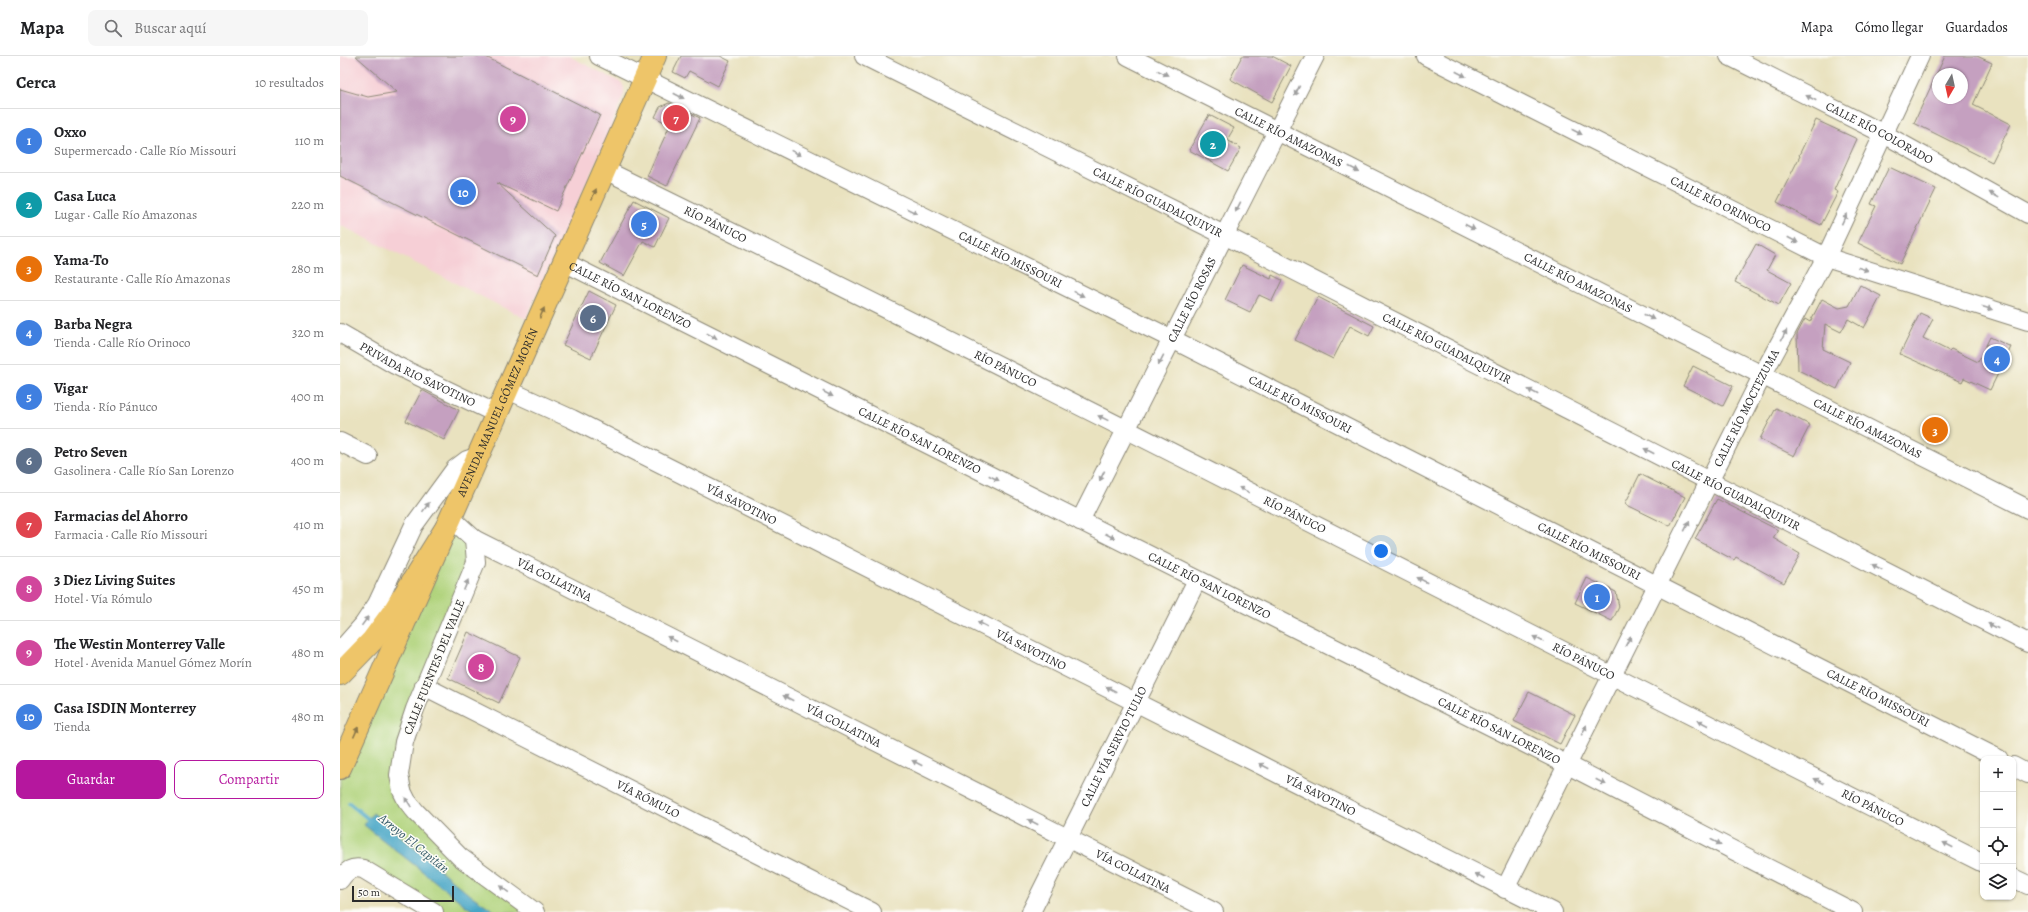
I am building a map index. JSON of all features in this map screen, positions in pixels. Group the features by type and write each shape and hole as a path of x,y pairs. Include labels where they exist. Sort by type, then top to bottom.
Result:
{"main road":[{"name":"AVENIDA MANUEL GÓMEZ MORÍN","path":"340,768 655,56"},
{"path":"340,674 365,649 394,612 437,540 449,523"}],"street":[{"name":"CALLE RÍO MISSOURI","path":"598,56 1172,339 1993,756"},
{"name":"CALLE RÍO GUADALQUIVIR","path":"864,56 1224,235 2028,643"},
{"name":"CALLE RÍO AMAZONAS","path":"1128,56 1763,374 2028,509"},
{"name":"CALLE RÍO ROSAS","path":"1080,521 1314,56"},
{"name":"CALLE RÍO ORINOCO","path":"1426,56 1826,257 2028,321"},
{"name":"CALLE RÍO COLORADO","path":"1729,56 1884,134 2028,214"},
{"name":"CALLE RÍO MOCTEZUMA","path":"1505,889 1610,676 1763,374 1826,257 1920,56"},
{"name":"RÍO PÁNUCO","path":"605,170 1126,430 1610,676 1980,861"},
{"name":"CALLE RÍO SAN LORENZO","path":"564,262 1566,764 1853,912"},
{"name":"PRIVADA RIO SAVOTINO","path":"340,332 395,365 497,414"},
{"name":"VÍA SAVOTINO","path":"508,390 572,419 1136,701 1553,912"},
{"path":"340,442 368,456"},
{"path":"341,648 377,604 418,519 456,468 463,462 479,456"},
{"path":"449,523 474,539"},
{"name":"CALLE FUENTES DEL VALLE","path":"474,539 476,562 424,686 404,742 399,775 402,791 416,812 460,857 535,912"},
{"name":"VÍA COLLATINA","path":"474,539 1214,912"},
{"name":"CALLE VÍA SERVIO TULIO","path":"1031,912 1197,580"},
{"name":"VÍA RÓMULO","path":"424,686 872,912"},
{"path":"2016,768 2028,774"},
{"path":"340,880 348,870 358,867 434,912"},
{"path":"2016,879 2028,885"}],"shaded area":[{"path":"340,56 569,56 622,83 624,94 608,135 526,319 340,225"}],"green space":[{"path":"451,518 474,539 404,742 407,801 535,912 434,912 363,869 340,880 340,768"}],"water":[{"path":"373,813 466,892 496,912 475,912 364,825"}],"building":[{"path":"356,56 484,56 600,115 556,211 497,183 555,236 538,275 340,176 340,89 368,97 397,92"},
{"path":"681,56 720,56 730,61 718,86 689,71 685,78 673,72"},
{"path":"1242,56 1272,56 1291,66 1272,102 1230,79"},
{"path":"1945,56 1977,56 1992,63 1973,105 2011,124 1992,162 1914,123 1932,84 1932,104 1968,104 1968,68 1939,68"},
{"path":"669,103 700,118 667,186 647,176 670,125 655,117 660,107"},
{"path":"1209,115 1234,128 1227,140 1241,148 1228,171 1189,150"},
{"path":"1816,120 1857,139 1834,190 1838,192 1821,225 1777,202"},
{"path":"1889,167 1936,189 1900,264 1858,243 1876,206 1871,204"},
{"path":"634,200 669,218 655,247 643,241 624,276 600,263"},
{"path":"1756,244 1775,255 1767,270 1791,283 1779,305 1735,282"},
{"path":"1242,265 1271,279 1272,275 1282,280 1272,301 1259,295 1250,312 1225,300"},
{"path":"1860,285 1881,296 1864,328 1848,319 1841,332 1825,324 1823,349 1850,362 1837,389 1798,370 1797,334 1805,319 1810,322 1822,299 1839,308 1849,306"},
{"path":"589,291 616,305 591,358 563,345"},
{"path":"1318,297 1374,326 1369,336 1350,326 1333,359 1295,340"},
{"path":"1920,313 1933,319 1923,338 1949,351 1951,349 1978,362 1990,337 2011,347 1990,390 1964,378 1962,382 1900,354"},
{"path":"1693,366 1733,386 1723,406 1683,386"},
{"path":"422,390 459,410 444,440 406,421"},
{"path":"1776,408 1810,425 1794,456 1760,439"},
{"path":"1640,474 1685,497 1670,526 1625,504"},
{"path":"1717,499 1778,530 1773,538 1800,554 1784,583 1736,557 1734,560 1695,539"},
{"path":"1587,578 1616,592 1619,607 1612,621 1575,603"},
{"path":"468,632 520,657 499,703 448,678"},
{"path":"1529,692 1575,715 1560,744 1514,721"}],"waterway":[{"name":"Arroyo El Capitán","path":"349,803 372,822"}],"place":[{"name":"Farmacias del Ahorro","path":"676,118"},
{"name":"The Westin Monterrey Valle","path":"513,119"},
{"name":"Casa Luca","path":"1213,144"},
{"name":"Casa ISDIN Monterrey","path":"463,192"},
{"name":"Vigar","path":"644,224"},
{"name":"Petro Seven","path":"593,318"},
{"name":"Barba Negra","path":"1997,359"},
{"name":"Yama-To","path":"1935,430"},
{"name":"Oxxo","path":"1597,597"},
{"name":"3 Diez Living Suites","path":"481,667"}]}
